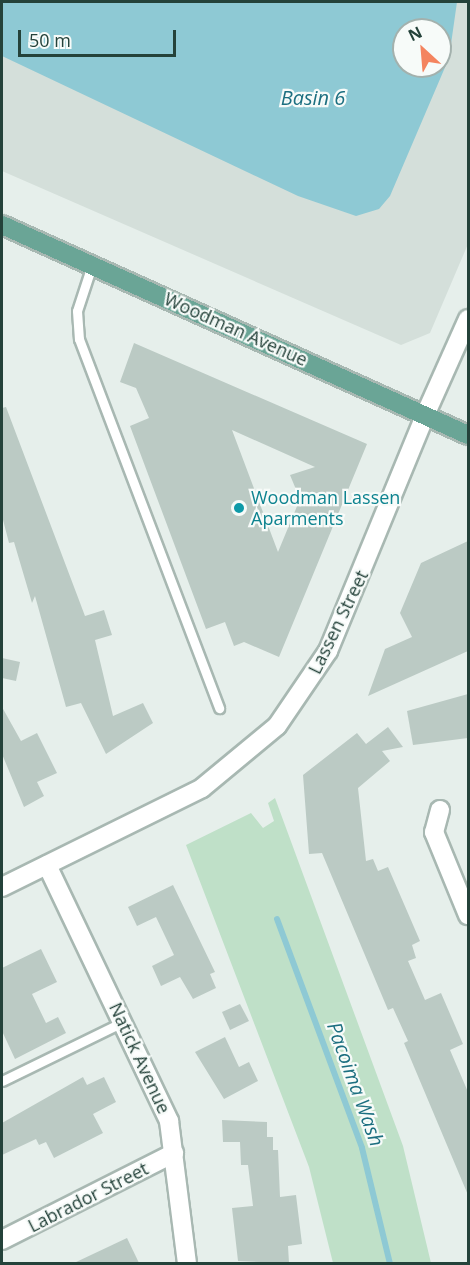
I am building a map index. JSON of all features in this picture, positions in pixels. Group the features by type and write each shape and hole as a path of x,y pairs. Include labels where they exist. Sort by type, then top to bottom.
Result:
{"main road":[{"name":"Woodman Avenue","path":"2,225 426,413 468,435"}],"street":[{"name":"Lassen Street","path":"2,887 209,784 277,726 328,651 426,413 468,319"},
{"path":"440,810 434,832 468,912"},
{"name":"Natick Avenue","path":"47,865 170,1121 187,1263"},
{"name":"Labrador Street","path":"2,1240 174,1154"}],"lane":[{"path":"92,265 77,311 79,339 219,708"},
{"path":"2,1081 123,1022"}],"shaded area":[{"path":"2,2 468,2 468,244 430,333 401,345 2,171"}],"green space":[{"path":"275,798 403,1146 431,1263 333,1263 309,1167 186,845 251,813 263,828 274,821 268,803"}],"water":[{"name":"Basin 6","path":"2,2 457,2 452,37 452,18 392,18 392,78 440,78 390,196 379,209 356,216 298,196 2,56"}],"building":[{"name":"Woodman Lassen Aparments","path":"134,343 367,444 279,657 244,642 234,646 225,622 206,629 130,426 149,418 136,388 120,382","holes":["232,430 315,467 290,475 300,499 278,552"]},
{"path":"6,407 85,616 104,610 112,635 95,640 113,716 143,703 153,723 106,754 81,703 66,707 35,596 32,603 14,542 9,543 2,516 2,408"},
{"path":"468,541 468,651 368,696 385,649 412,637 400,613 421,563"},
{"path":"2,658 20,662 16,681 2,678"},
{"path":"468,694 468,738 413,745 407,711"},
{"path":"2,707 21,741 37,733 57,773 37,782 44,796 24,807 2,754"},
{"path":"388,727 403,747 382,751 390,761 358,788 366,861 373,859 378,871 388,867 420,941 412,945 416,958 408,961 425,1000 441,993 463,1044 450,1050 468,1092 468,1195 404,1043 408,1041 393,1008 388,1010 322,853 309,854 303,775 357,733 366,744"},
{"path":"173,885 215,972 210,974 216,988 193,999 180,977 161,986 152,966 174,955 156,917 137,926 128,907"},
{"path":"41,949 57,982 32,994 46,1023 58,1017 66,1033 15,1059 2,1031 2,968"},
{"path":"240,1004 249,1021 230,1030 222,1012"},
{"path":"225,1037 239,1067 249,1062 258,1081 224,1099 195,1052"},
{"path":"83,1077 87,1085 104,1077 116,1102 93,1114 103,1133 54,1158 46,1142 39,1145 36,1139 2,1155 2,1123"},
{"path":"222,1120 267,1122 267,1137 273,1137 273,1150 278,1150 280,1197 296,1195 302,1244 288,1246 289,1263 238,1261 232,1208 253,1206 248,1165 241,1165 240,1142 223,1142"},
{"path":"127,1238 139,1263 74,1263"}],"waterway":[{"name":"Pacoima Wash","path":"277,919 362,1148 390,1264"}],"place":[{"name":"Woodman Lassen Aparments","path":"239,508"}]}
